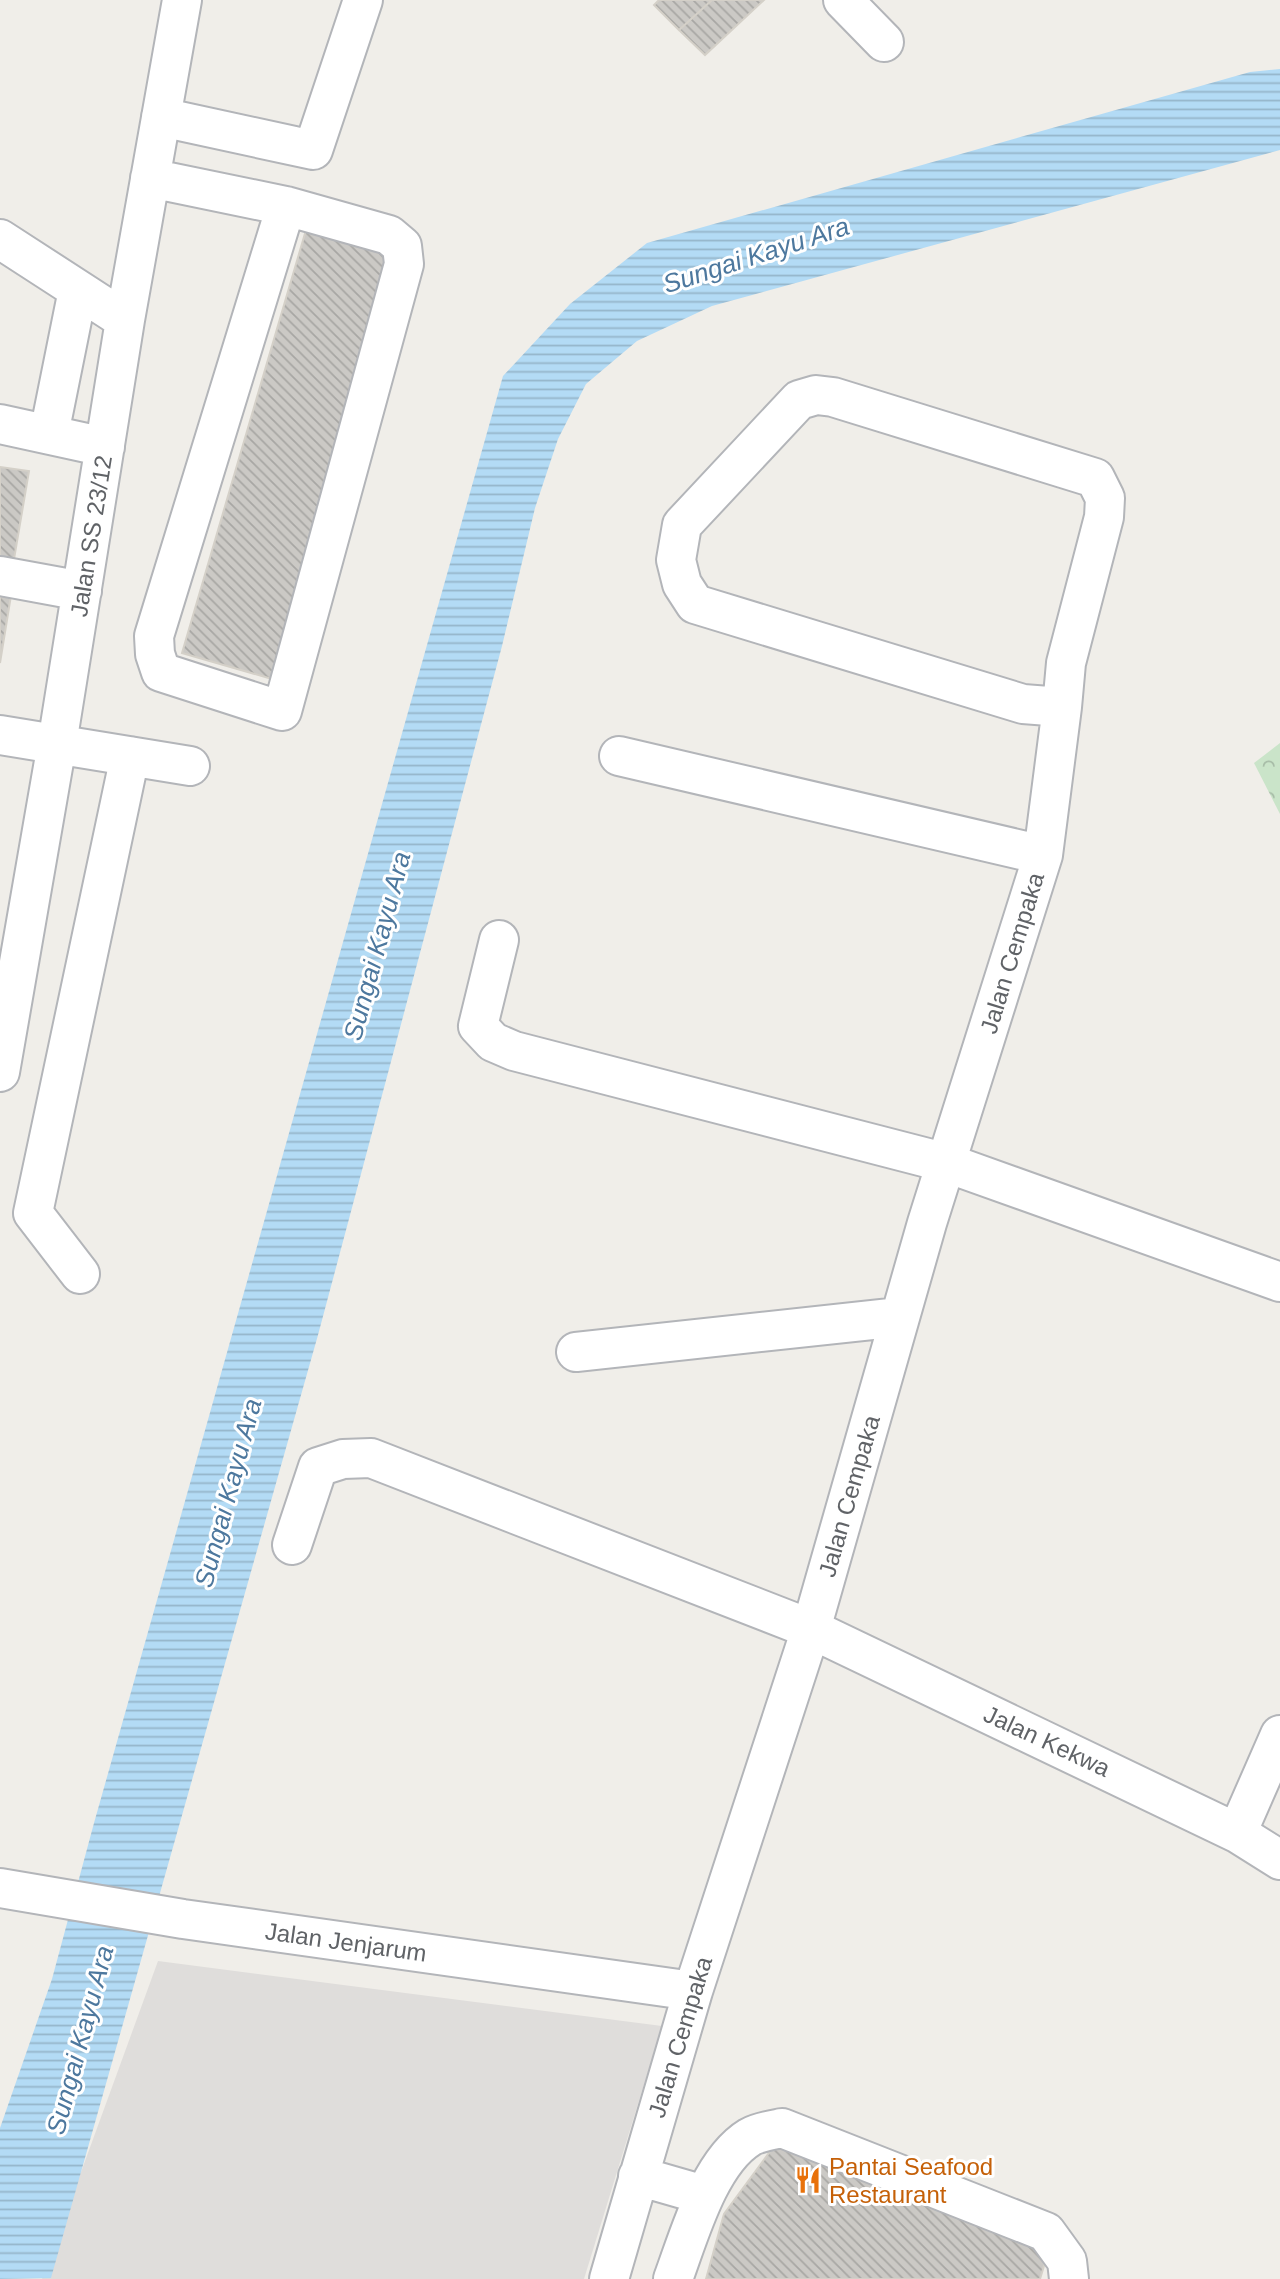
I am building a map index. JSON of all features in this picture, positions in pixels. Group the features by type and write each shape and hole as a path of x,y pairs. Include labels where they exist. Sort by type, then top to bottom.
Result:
{"street":[{"name":"Jalan SS 23/12","path":"1,1065 15,903 57,744 125,320 182,0"},
{"path":"162,117 313,150 363,0"},
{"path":"844,0 884,42"},
{"path":"150,178 286,206 389,235 402,246 404,264 282,710 161,672 155,654 154,636 286,206"},
{"path":"0,239 125,320"},
{"path":"49,434 78,290"},
{"name":"Jalan Cempaka","path":"620,2277 638,2176 693,1991 811,1629 900,1317 1043,855 1061,717 1066,663 1104,517 1105,498 1095,478 832,397 816,395 799,400 682,525 676,560 682,584 695,604 1061,717"},
{"path":"0,424 105,447"},
{"path":"0,576 82,592"},
{"path":"0,735 190,766"},
{"path":"620,756 1043,855"},
{"path":"80,1274 33,1213 130,757"},
{"path":"499,940 478,1026 493,1042 514,1051 947,1163 1280,1282"},
{"path":"1,1065 62,1073"},
{"path":"576,1352 900,1317"},
{"name":"Jalan Kekwa","path":"292,1545 318,1467 343,1459 371,1458 811,1629 1237,1833 1280,1860"},
{"path":"1237,1833 1280,1735"},
{"name":"Jalan Jenjarum","path":"6,1889 183,1919 693,1991"},
{"path":"673,2279 704,2195 731,2153 752,2136 782,2128 1046,2232 1067,2261 1069,2279"},
{"path":"638,2176 704,2195"}],"shaded area":[{"path":"158,1961 662,2026 584,2279 42,2279"}],"green space":[{"path":"1280,743 1280,814 1254,763"}],"water":[{"name":"Sungai Kayu Ara","path":"1280,69 1280,150 712,306 637,341 586,384 558,439 535,508 502,646 318,1335 51,2278 0,2279 0,2128 52,1979 503,376 570,304 647,243 1250,72"}],"building":[{"path":"659,0 712,0 679,30 654,5"},
{"path":"712,0 764,0 705,55 679,30"},
{"path":"306,230 396,256 272,679 182,653"},
{"path":"0,467 29,471 13,565 0,563"},
{"path":"0,581 13,583 0,663"},
{"name":"Pantai Seafood Restaurant","path":"774,2146 1050,2246 1040,2279 706,2279 724,2214"}],"place":[{"name":"Pantai Seafood Restaurant","path":"808,2180"}]}
